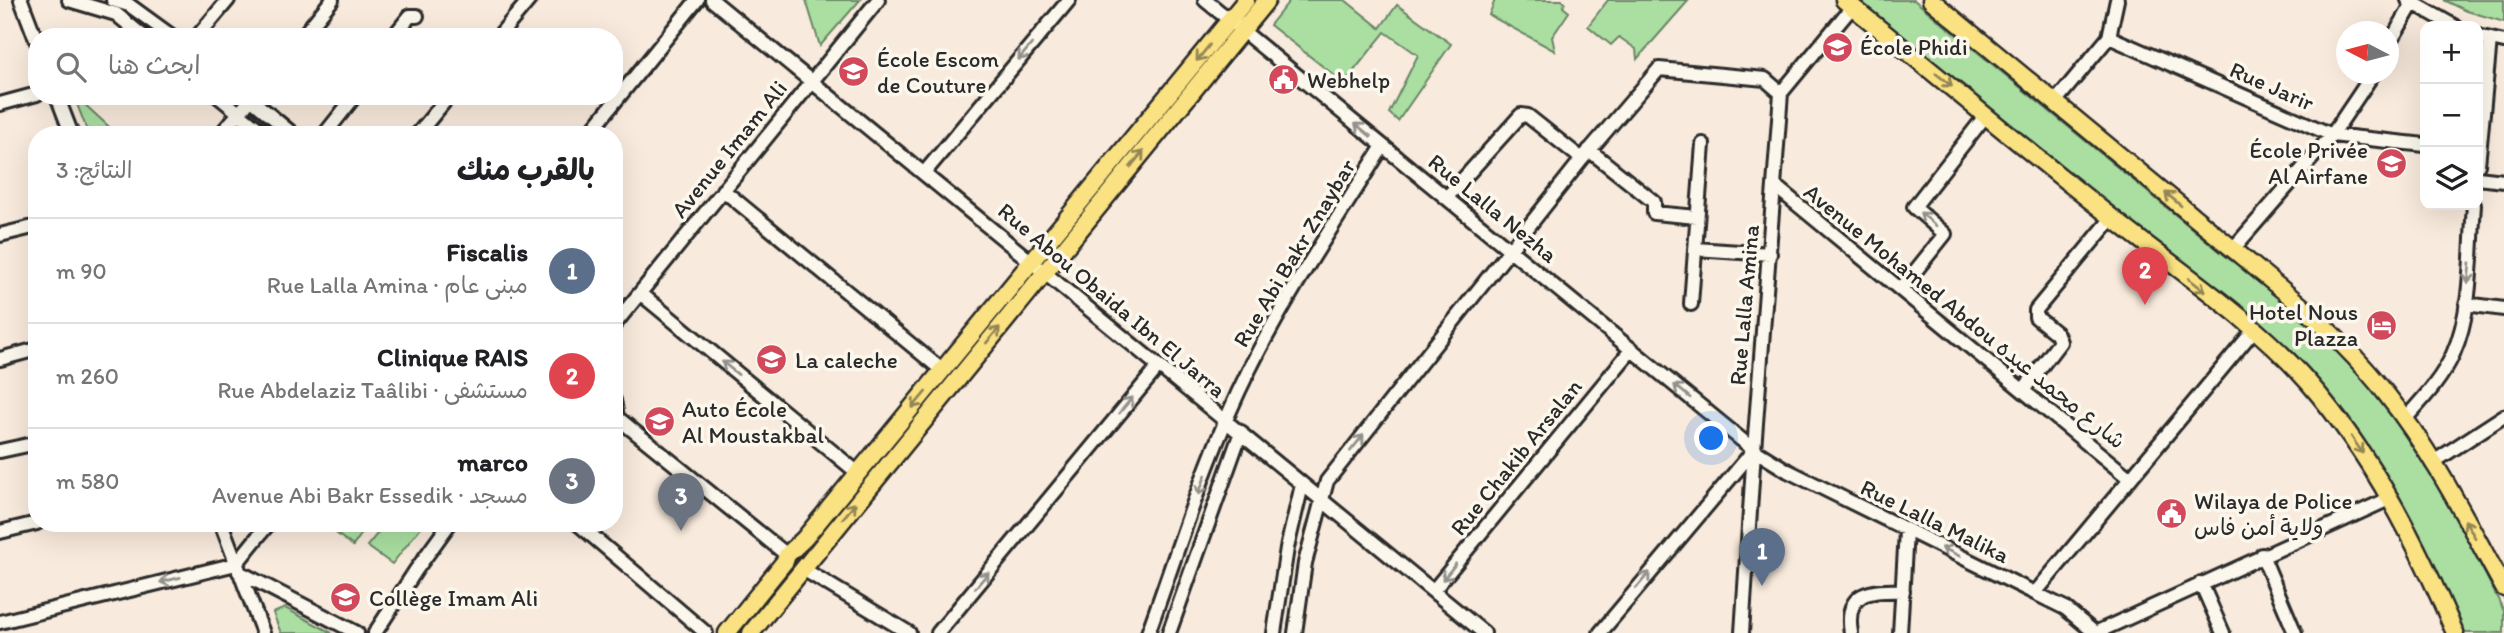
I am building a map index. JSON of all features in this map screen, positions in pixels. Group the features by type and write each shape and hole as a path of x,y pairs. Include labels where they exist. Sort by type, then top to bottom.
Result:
{"main road":[{"path":"751,633 1045,272 1236,25 1246,0"},
{"path":"727,633 1032,261 1236,25 1267,0"},
{"path":"1931,0 2233,248 2335,337 2375,380 2405,419 2504,588"},
{"path":"1848,3 2112,218 2255,330 2290,363 2353,439 2390,498 2455,633"},
{"path":"788,556 790,571 803,568"}],"street":[{"path":"21,0 32,28"},
{"path":"69,0 116,14 133,28"},
{"path":"113,0 131,2 162,28"},
{"path":"205,28 228,0"},
{"path":"309,28 332,0"},
{"path":"506,28 529,0"},
{"path":"623,92 697,0"},
{"name":"Rue Abou Obaida Ibn El Jarra","path":"712,0 1484,633"},
{"name":"Avenue Imam Ali","path":"623,314 810,80 878,0"},
{"path":"925,172 1069,0"},
{"name":"Rue Lalla Nezha","path":"1205,0 1754,450"},
{"path":"2055,102 2109,37 2117,0"},
{"path":"2399,26 2411,1 2445,21"},
{"path":"1295,633 1305,564 1327,481 1586,154 1659,69 1765,79 1781,93 1848,3"},
{"path":"400,28 410,16 416,15 417,20 411,28"},
{"name":"Rue Jarir","path":"2109,37 2332,135 2420,144"},
{"path":"2478,147 2484,38 2504,42"},
{"path":"2233,248 2332,135 2366,84"},
{"name":"Rue Lalla Amina","path":"1742,633 1781,93"},
{"path":"0,104 28,96"},
{"path":"60,105 69,126"},
{"path":"229,105 255,126"},
{"path":"229,126 246,105"},
{"path":"260,105 284,126"},
{"path":"322,126 338,105"},
{"path":"331,126 348,105"},
{"path":"424,126 442,105"},
{"path":"595,126 612,105"},
{"path":"1447,197 1521,115 1528,116 1654,202 1654,214 1697,217"},
{"path":"1901,289 1945,234 1914,207 1986,115"},
{"path":"1691,304 1703,144"},
{"name":"Rue Abi Bakr Znaybar","path":"1148,633 1225,421 1250,368 1305,271 1383,146"},
{"path":"2483,179 2504,181"},
{"name":"Avenue Mohamed Abdou شارع محمد عبده","path":"1775,186 2129,478"},
{"path":"723,190 943,371"},
{"path":"2405,419 2437,382 2449,363 2459,337 2466,304 2474,210"},
{"path":"2024,389 2060,342 2057,334 2036,317 2036,310 2112,218"},
{"path":"0,235 28,228"},
{"path":"1695,248 1769,254"},
{"path":"640,293 859,473"},
{"path":"2466,304 2504,309"},
{"path":"2035,593 2255,330"},
{"name":"Rue Chakib Arsalan","path":"1433,591 1632,349"},
{"path":"0,359 28,351"},
{"path":"938,633 1158,366"},
{"path":"2432,463 2503,420"},
{"path":"623,422 788,556"},
{"path":"1169,633 1241,432"},
{"path":"0,452 28,445"},
{"path":"1600,633 1754,450"},
{"name":"Rue Lalla Malika","path":"1754,450 1788,471 1906,531 2065,608 2095,633"},
{"path":"1274,633 1287,548 1302,485"},
{"path":"2095,633 2390,498"},
{"path":"0,532 28,525"},
{"path":"1900,633 1906,531"},
{"path":"224,532 263,633"},
{"path":"238,568 264,532"},
{"path":"375,633 443,532"},
{"path":"588,532 706,633"},
{"path":"2262,555 2295,633"},
{"path":"0,622 238,568 357,633"},
{"path":"803,568 909,633"},
{"path":"2201,583 2223,633"},
{"path":"1851,633 1849,624 1853,606 1862,594 1870,591 1903,592"}],"green space":[{"path":"806,0 860,0 820,46"},
{"path":"1290,0 1345,0 1380,28 1397,5 1451,44 1398,121 1389,113 1418,55 1385,32 1344,83 1270,25"},
{"path":"1495,0 1562,0 1565,3 1563,7 1569,12 1552,37 1555,51 1489,15"},
{"path":"1608,0 1689,0 1637,59 1636,49 1619,37 1611,45 1588,26"},
{"path":"1854,0 1914,0 2229,259 2270,285 2345,358 2396,419 2442,490 2504,611 2504,633 2465,633 2415,526 2364,441 2285,351"},
{"path":"2444,0 2504,0 2504,22 2467,11"},
{"path":"77,105 85,105 108,126 86,126"},
{"path":"337,532 363,532 353,546"},
{"path":"379,532 417,532 392,564 367,546"},
{"path":"285,608 332,633 281,633 273,613"}],"place":[{"name":"École Phidi","path":"1837,47"},
{"name":"École Escom de Couture","path":"854,72"},
{"name":"Webhelp","path":"1284,80"},
{"name":"École Privée Al Airfane","path":"2391,163"},
{"name":"Clinique RAIS","path":"2145,305"},
{"name":"Hotel Nous Plazza","path":"2381,325"},
{"name":"La caleche","path":"772,360"},
{"name":"Auto École Al Moustakbal","path":"659,422"},
{"name":"Wilaya de Police ولاية أمن فاس","path":"2171,514"},
{"name":"marco","path":"681,531"},
{"name":"Fiscalis","path":"1762,586"},
{"name":"Collège Imam Ali","path":"346,598"}]}
